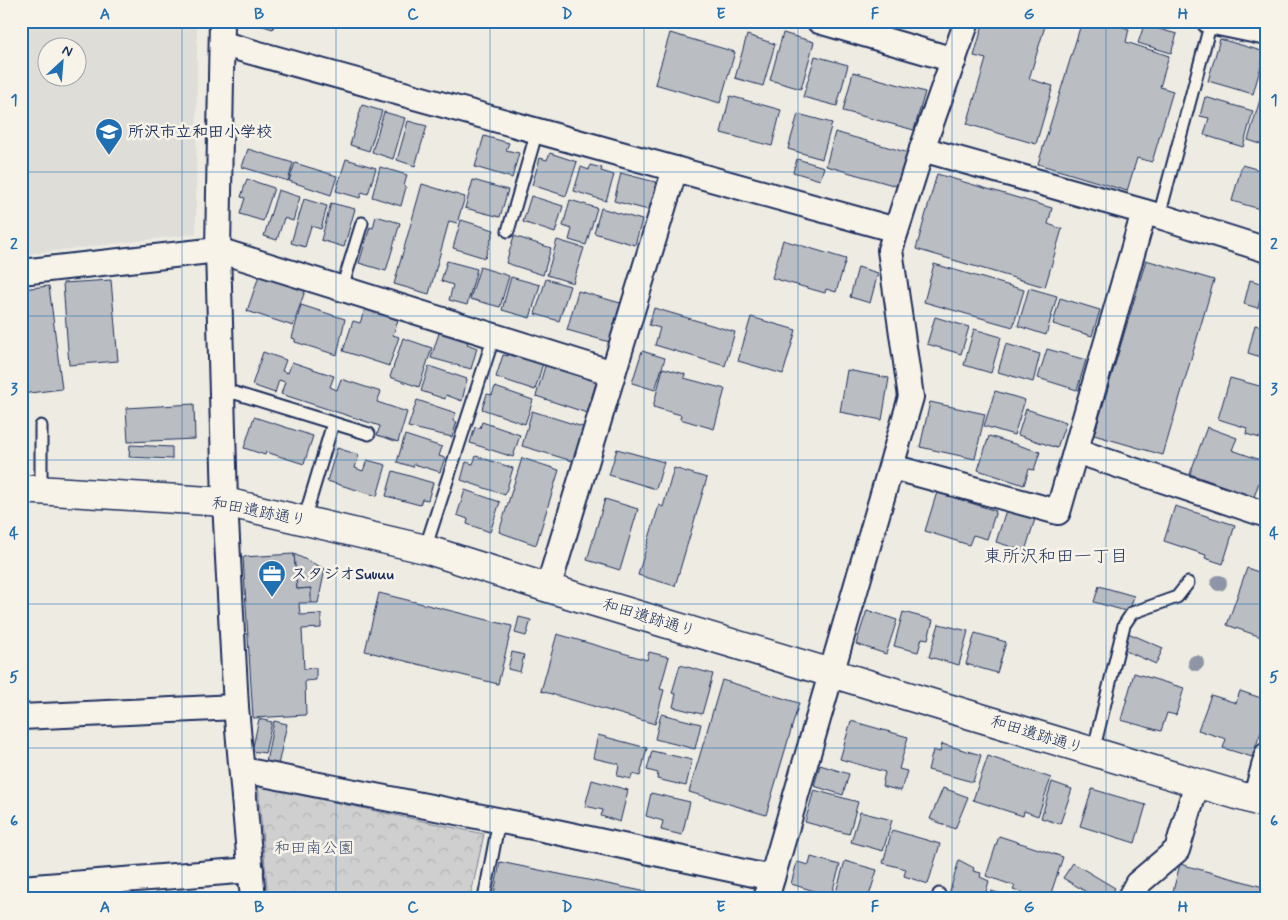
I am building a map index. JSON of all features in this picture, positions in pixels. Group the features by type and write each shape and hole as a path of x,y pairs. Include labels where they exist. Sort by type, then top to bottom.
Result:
{"street":[{"path":"819,21 954,60"},
{"path":"243,770 499,820 769,888 911,397 890,250 922,150 967,21"},
{"path":"1210,21 1267,33"},
{"path":"253,899 236,707 225,502 218,250 222,32 537,131 896,230"},
{"path":"922,150 1152,214 1267,250"},
{"path":"548,588 675,169"},
{"path":"892,467 1058,512 1152,214"},
{"path":"21,272 218,250 613,373"},
{"path":"1076,451 1267,515"},
{"name":"和田遺跡通り","path":"31,489 225,502 425,549 832,674 1261,802"},
{"path":"21,717 236,707"},
{"path":"1261,802 1267,755"},
{"path":"1129,899 1137,884 1178,850 1197,783"},
{"path":"21,888 251,870"}],"lane":[{"path":"1152,214 1210,21"},
{"path":"508,232 537,131"},
{"path":"342,288 362,223"},
{"path":"425,549 494,336"},
{"path":"222,389 369,434"},
{"path":"304,520 332,423"},
{"path":"31,489 41,426"},
{"path":"1093,752 1124,625 1132,614 1177,597 1188,583"},
{"path":"484,899 499,820"}],"shaded area":[{"name":"所沢市立和田小学校","path":"21,21 197,21 196,234 21,255"}],"green space":[{"name":"和田南公園","path":"258,786 484,834 470,899 268,899"}],"building":[{"path":"247,21 275,21 273,29"},
{"path":"984,21 1030,21 1045,26 1029,79 1053,86 1036,144 967,124 986,59 974,56"},
{"path":"1082,21 1103,21 1129,29 1126,42 1169,56 1160,87 1173,91 1152,162 1137,158 1127,191 1038,164"},
{"path":"1144,25 1177,34 1171,53 1138,43"},
{"path":"670,33 735,52 720,103 655,84"},
{"path":"783,33 814,42 801,89 770,80"},
{"path":"747,35 775,44 763,86 735,78"},
{"path":"1220,39 1265,52 1253,94 1208,81"},
{"path":"815,56 848,65 837,106 803,97"},
{"path":"853,72 925,92 914,130 843,111"},
{"path":"1262,93 1267,95 1267,146 1248,140"},
{"path":"730,96 781,110 772,146 721,133"},
{"path":"1205,97 1253,111 1243,147 1204,135 1209,118 1200,116"},
{"path":"362,105 382,111 369,151 350,145"},
{"path":"384,112 405,118 393,159 372,152"},
{"path":"798,114 832,123 822,159 788,149"},
{"path":"408,121 427,126 415,166 397,160"},
{"path":"835,132 909,153 900,187 826,166"},
{"path":"484,136 509,143 506,150 519,153 512,178 475,167"},
{"path":"248,149 293,163 288,181 242,167"},
{"path":"550,153 577,162 566,196 532,185 540,158 547,160"},
{"path":"346,159 376,168 368,194 362,192 360,198 336,191"},
{"path":"797,159 824,167 820,180 793,172"},
{"path":"295,163 337,176 331,195 289,181"},
{"path":"590,165 602,168 601,171 614,175 606,201 574,191 581,167 589,170"},
{"path":"1242,165 1267,172 1267,211 1232,201"},
{"path":"380,167 407,175 401,206 372,197"},
{"path":"621,173 659,183 652,211 614,201"},
{"path":"937,174 1052,208 1048,224 1062,229 1045,287 916,249"},
{"path":"247,179 274,188 263,221 240,214 245,198 241,197"},
{"path":"473,180 508,190 500,217 465,208"},
{"path":"422,184 465,197 457,223 449,221 429,294 394,284"},
{"path":"278,190 300,197 293,221 284,218 277,240 264,236"},
{"path":"531,196 563,206 555,233 523,222"},
{"path":"304,199 327,206 321,229 311,226 305,247 291,243"},
{"path":"570,200 597,208 586,245 569,240 572,229 563,226"},
{"path":"331,203 355,209 344,247 321,240"},
{"path":"601,208 642,220 635,245 594,233"},
{"path":"376,216 400,223 386,271 359,263 370,227 373,228"},
{"path":"461,220 494,230 485,258 453,248"},
{"path":"514,236 551,248 543,275 506,263"},
{"path":"557,240 584,248 573,283 547,275"},
{"path":"783,240 846,259 836,292 826,289 825,293 772,278"},
{"path":"1146,260 1214,280 1163,455 1094,435"},
{"path":"447,261 477,269 467,305 449,300 453,285 441,281"},
{"path":"934,264 1024,290 1013,327 924,302"},
{"path":"480,267 509,276 500,307 470,299"},
{"path":"858,267 878,273 870,303 850,297"},
{"path":"261,270 307,285 293,326 247,311"},
{"path":"511,277 540,285 530,318 502,310"},
{"path":"546,279 570,286 559,321 535,314"},
{"path":"111,280 118,361 69,365 63,283"},
{"path":"1250,280 1264,284 1258,308 1244,304"},
{"path":"49,286 62,389 21,394 21,289"},
{"path":"1029,288 1057,296 1046,335 1018,326"},
{"path":"578,291 624,304 613,343 567,330"},
{"path":"1060,298 1100,310 1092,336 1053,324"},
{"path":"301,305 345,319 337,355 295,342 295,339 292,338"},
{"path":"654,308 735,332 725,366 655,345 660,328 649,325"},
{"path":"365,309 398,320 393,335 399,337 389,366 343,351 353,321 360,323"},
{"path":"751,317 796,330 783,374 738,361"},
{"path":"935,317 969,327 961,354 927,344"},
{"path":"1255,325 1267,328 1267,359 1248,353"},
{"path":"974,329 1001,337 991,373 964,365"},
{"path":"440,330 469,339 467,344 477,348 471,369 431,358"},
{"path":"403,338 432,348 419,387 390,377"},
{"path":"1006,344 1040,354 1033,382 998,372"},
{"path":"1047,349 1086,360 1077,390 1038,378"},
{"path":"642,351 665,358 655,390 632,383"},
{"path":"263,352 286,360 282,371 288,373 292,362 334,376 330,387 337,390 341,379 381,392 377,402 407,412 398,442 377,435 380,426 281,394 285,382 279,380 275,393 252,385"},
{"path":"509,352 543,363 535,390 496,377 503,355 508,356"},
{"path":"546,363 597,380 587,413 536,396"},
{"path":"429,366 467,379 462,401 446,395 445,399 421,391"},
{"path":"663,368 685,374 684,378 725,389 714,429 680,419 681,415 653,407"},
{"path":"847,370 889,378 882,420 840,412"},
{"path":"1230,378 1267,388 1267,440 1246,434 1247,428 1218,419"},
{"path":"495,387 533,400 525,424 482,409 487,394 492,395"},
{"path":"995,391 1025,400 1014,435 984,426"},
{"path":"417,400 456,413 453,421 457,422 452,437 408,427"},
{"path":"930,402 985,414 975,459 920,447"},
{"path":"194,404 195,439 128,442 126,408"},
{"path":"1026,409 1066,422 1057,448 1018,435"},
{"path":"532,411 586,428 576,462 522,446"},
{"path":"254,417 313,436 304,464 266,452 265,455 244,448"},
{"path":"482,422 520,435 513,457 470,443 475,427 480,428"},
{"path":"1207,427 1237,438 1232,450 1266,462 1254,497 1190,474"},
{"path":"405,435 442,447 439,456 445,458 440,472 414,464 413,467 397,462"},
{"path":"989,436 1040,452 1034,470 1029,469 1024,485 978,470"},
{"path":"130,445 172,447 172,459 129,457"},
{"path":"337,448 359,455 355,468 363,471 367,460 386,465 377,496 327,481"},
{"path":"617,449 664,462 656,489 609,475"},
{"path":"476,456 513,468 505,495 461,480 466,462 473,464"},
{"path":"522,458 559,470 536,545 499,532"},
{"path":"674,468 707,478 675,586 638,575 659,505 663,507"},
{"path":"393,471 433,483 428,500 422,499 420,505 386,496"},
{"path":"465,490 500,502 490,532 467,524 468,519 457,515"},
{"path":"937,492 996,511 987,539 973,535 969,545 925,531"},
{"path":"605,499 638,509 620,570 587,560"},
{"path":"1175,506 1235,525 1223,564 1205,558 1206,555 1164,541"},
{"path":"1006,510 1035,519 1025,551 996,542"},
{"path":"294,554 297,589 311,588 311,603 299,603 300,615 321,614 321,628 302,629 304,669 316,668 316,680 305,681 306,715 253,718 243,557"},
{"path":"294,554 325,569 318,603 311,603 311,588 297,589"},
{"path":"1247,568 1267,575 1267,586 1263,597 1267,598 1267,639 1227,625"},
{"path":"1099,586 1134,596 1129,612 1094,602"},
{"path":"379,593 512,626 498,684 365,651"},
{"path":"867,610 897,620 886,654 856,644"},
{"path":"903,612 933,620 928,639 922,638 918,652 894,646"},
{"path":"519,617 531,620 526,636 515,633"},
{"path":"939,624 968,631 959,665 929,657"},
{"path":"975,633 1006,642 997,673 966,664"},
{"path":"1128,633 1163,648 1156,664 1121,649"},
{"path":"557,634 647,660 649,652 669,657 660,689 664,690 655,724 541,691"},
{"path":"512,652 524,655 520,672 508,669"},
{"path":"680,665 713,674 702,714 673,707 676,694 672,693"},
{"path":"1134,673 1184,688 1176,715 1167,713 1161,731 1121,720"},
{"path":"722,680 799,703 766,815 689,792"},
{"path":"1240,691 1267,700 1267,715 1252,757 1223,748 1226,739 1198,730 1211,695 1236,703"},
{"path":"661,714 701,724 695,749 655,739"},
{"path":"259,719 272,722 265,753 252,751"},
{"path":"274,721 287,724 278,765 266,762"},
{"path":"851,721 908,737 899,769 907,771 901,791 882,786 885,772 840,759"},
{"path":"598,735 647,748 640,776 632,774 631,779 617,776 619,764 593,758"},
{"path":"942,744 981,755 973,782 928,770 933,750 940,752"},
{"path":"652,751 692,760 686,786 657,779 658,773 647,770"},
{"path":"988,756 1051,778 1038,816 1024,811 1023,816 973,800"},
{"path":"820,765 849,774 843,795 814,786"},
{"path":"592,780 628,790 620,822 601,816 603,810 585,806"},
{"path":"1052,782 1072,789 1060,824 1041,818"},
{"path":"943,788 968,797 955,829 930,819"},
{"path":"1092,789 1146,805 1135,843 1080,826"},
{"path":"814,790 858,802 849,834 805,822"},
{"path":"651,793 690,802 682,835 661,830 663,821 646,816"},
{"path":"860,812 892,820 883,851 851,842"},
{"path":"892,830 940,844 928,884 904,876 906,869 883,863"},
{"path":"999,836 1063,857 1049,899 1028,899 1030,895 1013,890 1015,886 986,876"},
{"path":"811,857 840,865 831,896 791,884 797,862 809,865"},
{"path":"959,860 974,868 973,871 981,873 980,877 989,881 984,899 965,899 949,894"},
{"path":"845,861 877,870 868,899 859,899 836,892"},
{"path":"500,862 647,892 646,899 493,899"},
{"path":"1073,863 1115,888 1109,899 1098,899 1063,878"},
{"path":"1180,864 1267,888 1267,899 1171,899"},
{"path":"991,891 1006,895 1006,899 988,899"},
{"path":"655,892 678,899 653,899"},
{"path":"1054,892 1074,899 1052,899"}],"place":[{"name":"所沢市立和田小学校","path":"109,156"},
{"name":"スタジオSuuuu","path":"272,598"}],"district":[{"name":"東所沢和田一丁目","path":"1056,557"}]}
